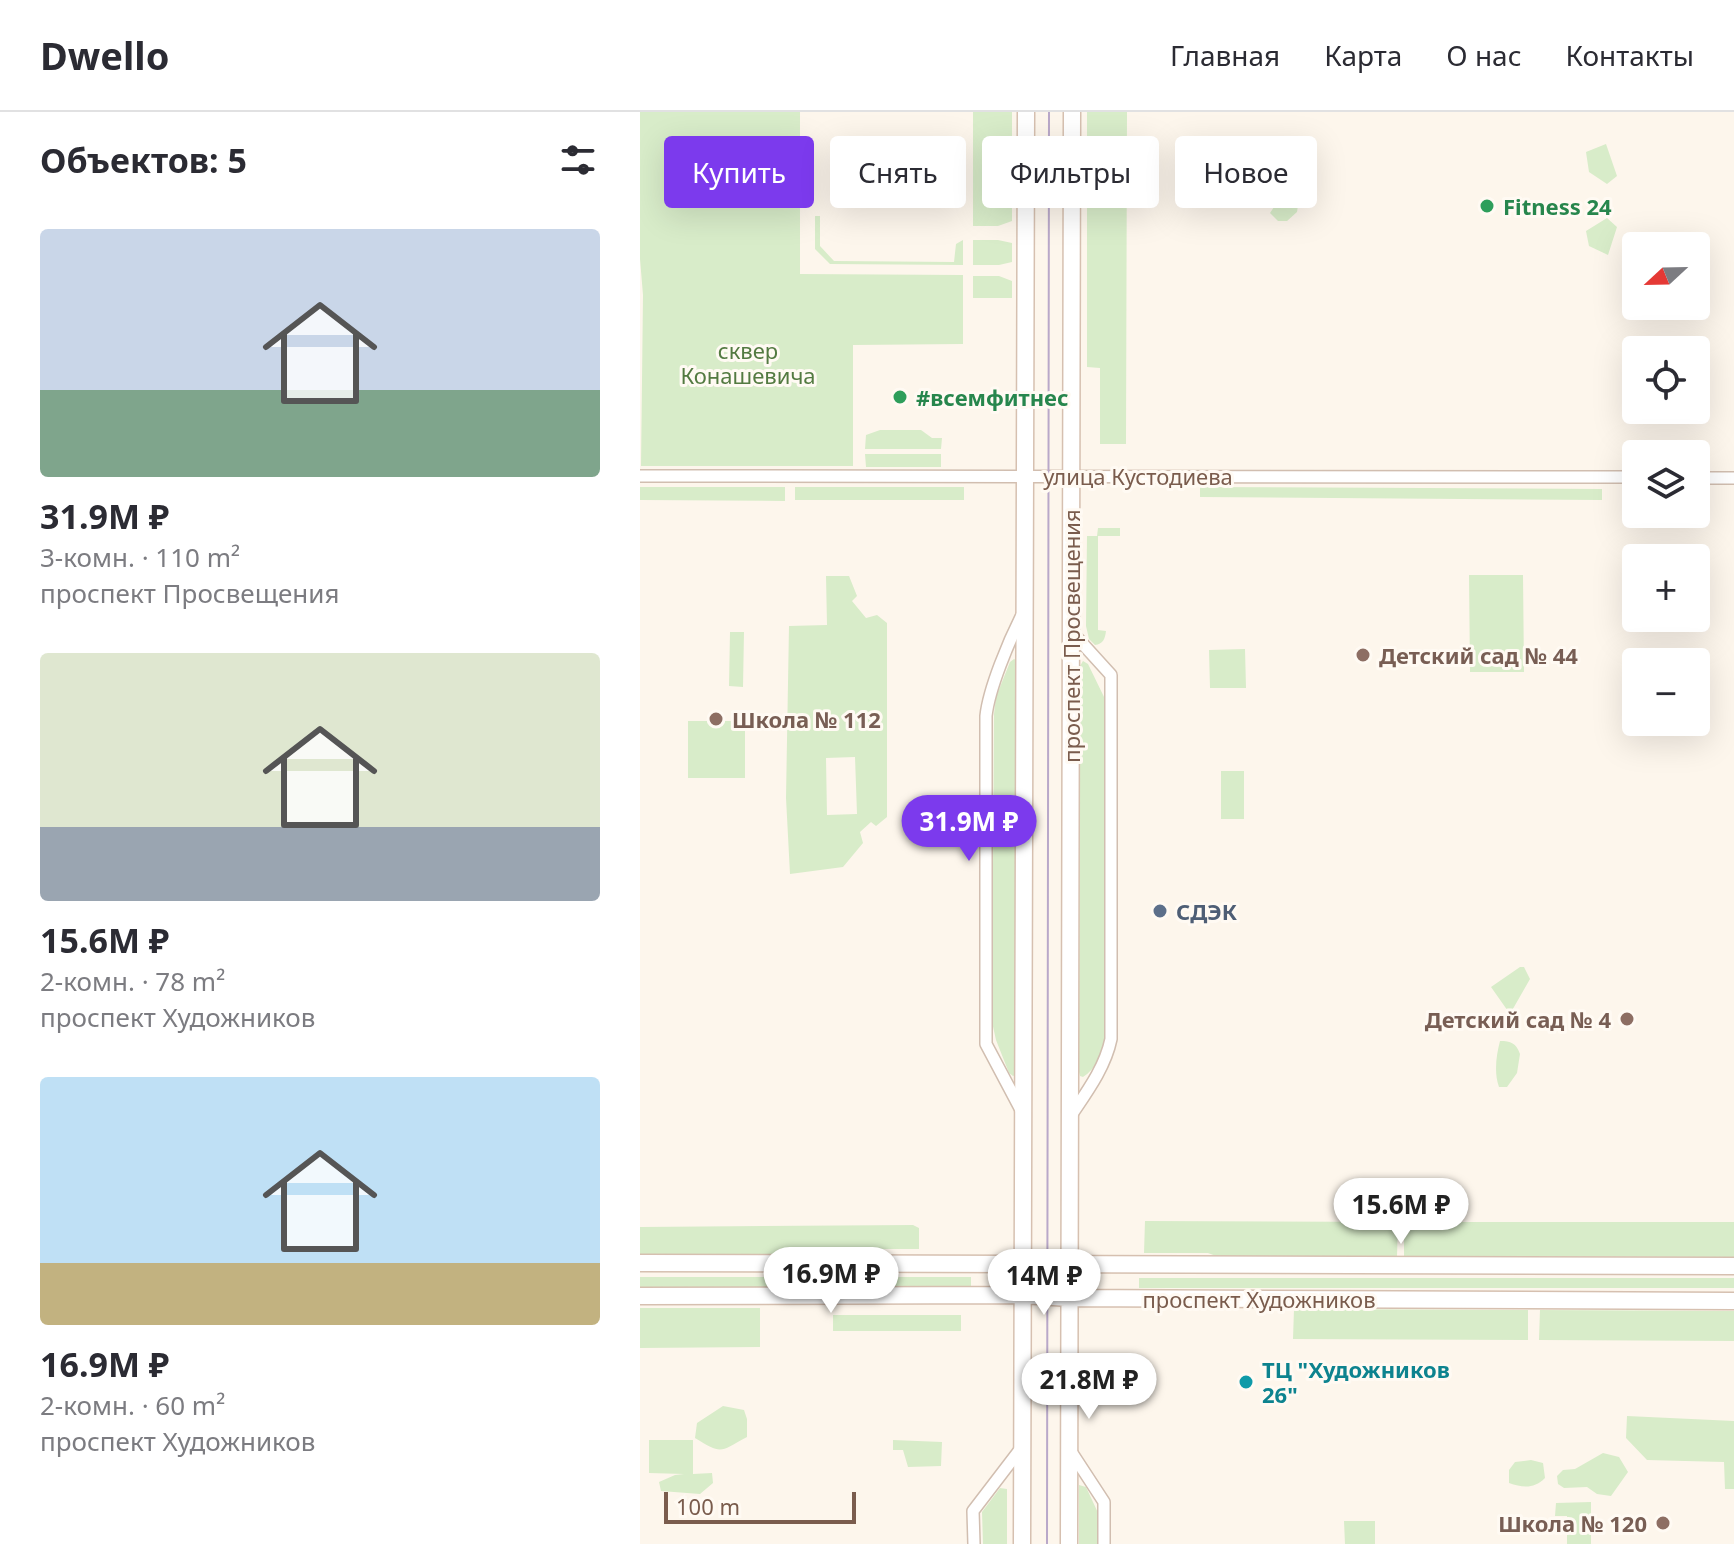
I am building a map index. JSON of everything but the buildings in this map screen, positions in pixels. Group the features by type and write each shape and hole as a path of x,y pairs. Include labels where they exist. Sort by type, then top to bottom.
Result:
{"main road":[{"path":"1022,1544 1026,112"},
{"name":"проспект Просвещения","path":"1069,1544 1072,112"},
{"name":"проспект Художников","path":"640,1263 1734,1266"},
{"name":"проспект Художников","path":"640,1296 1022,1295 1069,1298 1734,1301"}],"street":[{"name":"улица Кустодиева","path":"640,476 1622,477"},
{"path":"1710,478 1734,478"},
{"path":"1023,1113 986,1044 986,716 990,696 1024,611"},
{"path":"1070,1118 1109,1051 1112,954 1111,675 1071,631"},
{"path":"974,1544 973,1511 1022,1447"},
{"path":"1069,1448 1104,1502 1104,1544"}],"green space":[{"name":"сквер Конашевича","path":"640,112 800,112 800,136 664,136 664,208 800,208 800,274 963,275 963,344 853,345 853,466 641,466 643,295 640,259"},
{"path":"973,112 1012,112 1012,136 982,136 982,208 1012,208 1012,221 998,226 973,226"},
{"path":"1087,112 1127,112 1127,136 1087,136"},
{"path":"1606,144 1617,176 1607,184 1589,172 1586,152"},
{"path":"1087,208 1127,208 1126,444 1100,444 1100,368 1087,367"},
{"path":"1273,208 1297,208 1297,212 1287,221 1278,221 1270,213"},
{"path":"815,216 820,216 820,246 834,261 954,262 956,244 963,240 963,265 830,264 815,249"},
{"path":"1607,218 1617,227 1608,255 1589,246 1586,231"},
{"path":"973,240 1012,243 1012,262 973,265"},
{"path":"973,276 999,276 1012,281 1012,298 973,298"},
{"path":"880,430 921,430 932,438 942,438 941,449 865,449 866,435"},
{"path":"865,454 941,454 941,467 866,467"},
{"path":"640,487 785,487 785,501 640,500"},
{"path":"795,487 964,487 964,500 795,500"},
{"path":"1200,487 1602,489 1602,500 1200,497"},
{"path":"1098,528 1120,528 1120,536 1098,536 1098,630 1106,631 1103,641 1095,645 1089,639 1086,626 1087,536 1097,536"},
{"path":"1469,575 1523,575 1524,672 1470,672"},
{"path":"826,576 849,576 857,596 852,601 866,618 877,615 887,623 887,817 876,826 871,822 860,832 863,843 843,867 790,874 786,798 789,626 827,625","holes":["855,757 857,814 827,815 826,758"]},
{"path":"730,632 744,632 743,687 729,686"},
{"path":"1245,649 1246,688 1210,688 1209,650"},
{"path":"1014,659 1016,1075 1013,1076 996,1040 992,1022 994,714 996,697"},
{"path":"1083,661 1088,664 1105,699 1104,1040 1098,1061 1083,1077 1079,1072 1080,666"},
{"path":"688,721 745,721 745,778 688,778"},
{"path":"1221,771 1244,771 1244,819 1221,819"},
{"path":"1524,967 1530,979 1510,1014 1491,987"},
{"path":"1500,1041 1513,1043 1520,1054 1517,1073 1507,1087 1499,1087 1496,1076"},
{"path":"1145,1221 1398,1222 1397,1256 1144,1253"},
{"path":"1404,1222 1734,1222 1734,1257 1404,1256"},
{"path":"913,1225 919,1228 919,1249 864,1249 847,1255 640,1255 640,1227"},
{"path":"640,1277 971,1277 971,1287 640,1287"},
{"path":"1139,1278 1734,1278 1734,1288 1139,1288"},
{"path":"640,1308 760,1308 760,1347 640,1348"},
{"path":"1294,1309 1528,1310 1528,1340 1293,1339"},
{"path":"1540,1310 1734,1311 1734,1341 1539,1340"},
{"path":"833,1315 961,1315 961,1331 833,1331"},
{"path":"723,1406 744,1410 747,1437 721,1450 695,1438 697,1423"},
{"path":"1627,1416 1734,1421 1734,1489 1725,1489 1724,1462 1647,1460 1626,1438"},
{"path":"649,1440 693,1440 693,1474 712,1473 713,1483 700,1494 661,1491 659,1482 684,1474 649,1473"},
{"path":"893,1440 942,1442 941,1466 908,1467 903,1450 893,1450"},
{"path":"1603,1453 1619,1457 1628,1472 1611,1496 1597,1494 1587,1487 1564,1488 1558,1484 1557,1476 1563,1470 1575,1469"},
{"path":"1531,1460 1543,1463 1545,1478 1528,1486 1509,1483 1509,1470 1515,1462"},
{"path":"1079,1485 1086,1487 1099,1515 1099,1544 1079,1544"},
{"path":"1000,1488 1007,1489 1007,1544 983,1544 982,1512"},
{"path":"1591,1502 1591,1544 1567,1544 1567,1516 1555,1516 1556,1503"},
{"path":"1344,1521 1375,1521 1375,1544 1345,1544"}],"tram line":[{"path":"1047,1544 1049,112"}],"place":[{"name":"Fitness 24","path":"1487,206"},
{"name":"#всемфитнес","path":"900,397"},
{"name":"Детский сад № 44","path":"1363,655"},
{"name":"Школа № 112","path":"716,719"},
{"name":"СДЭК","path":"1160,911"},
{"name":"Детский сад № 4","path":"1627,1019"},
{"name":"ТЦ \"Художников 26\"","path":"1246,1382"},
{"name":"Школа № 120","path":"1663,1523"}]}
